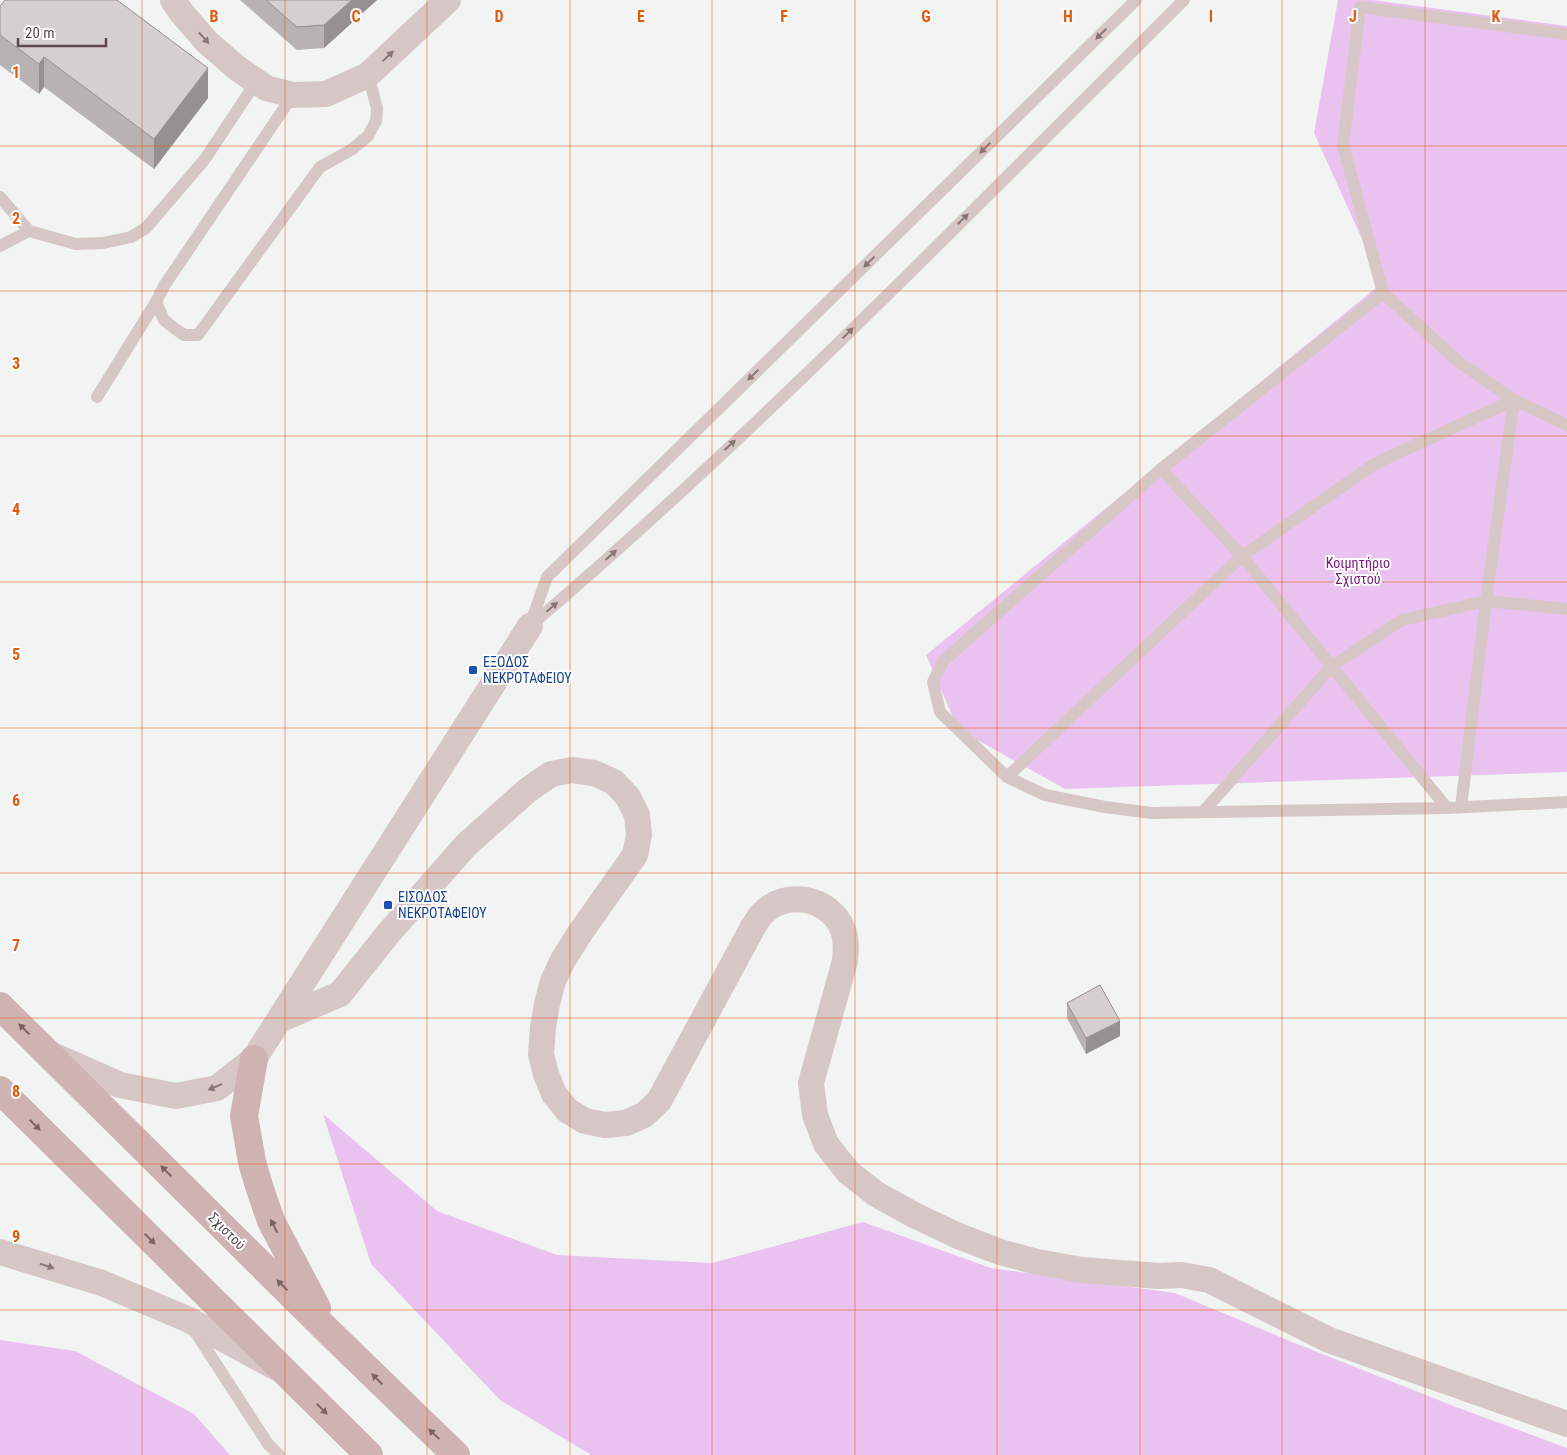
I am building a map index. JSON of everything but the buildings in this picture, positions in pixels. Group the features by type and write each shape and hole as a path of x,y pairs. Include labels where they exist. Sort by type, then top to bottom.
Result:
{"main road":[{"name":"Σχιστού","path":"0,1006 456,1455"},
{"path":"254,1059 244,1116 259,1186 271,1221 329,1332"},
{"path":"0,1090 368,1455"}],"street":[{"path":"173,0 181,12 208,42 237,68 266,88 293,95 326,94 368,75 448,0"},
{"path":"47,1053 120,1085 176,1096 217,1088 254,1059 530,626"},
{"path":"279,1020 340,994 387,935 466,845 528,790 551,774 572,770 594,772 614,782 628,797 637,815 639,835 635,855 563,960 553,981 546,1004 542,1027 541,1054 554,1094 568,1111 585,1121 605,1125 626,1123 644,1115 659,1101 752,927 762,913 776,904 793,899 810,900 825,907 836,918 844,931 846,946 845,961 811,1084 814,1115 826,1144 848,1172 876,1194 956,1235 1000,1252 1037,1262 1082,1270 1159,1276 1182,1275 1209,1280 1329,1340 1567,1424"},
{"path":"0,1252 102,1283 187,1319 287,1374"}],"lane":[{"path":"530,626 547,577 1136,0"},
{"path":"530,626 575,588 781,399 1184,0"},
{"path":"1567,34 1360,7 1343,145 1383,292 1460,363 1514,400 1567,425"},
{"path":"156,302 164,320 174,328 184,335 198,335 320,167 351,150 368,136 376,121 377,108 368,75"},
{"path":"0,197 29,231 76,244 103,243 131,237 146,228 205,159 256,82"},
{"path":"97,397 164,286 293,95"},
{"path":"0,246 29,231"},
{"path":"1383,292 1161,470 943,661 933,682 940,712 1007,777 1045,795 1105,807 1152,813 1447,808 1567,802"},
{"path":"1007,777 1242,556 1376,463 1514,400"},
{"path":"1461,807 1486,601 1514,400"},
{"path":"1161,470 1242,556 1447,808"},
{"path":"1203,812 1332,666 1402,620 1486,601 1567,609"},
{"path":"187,1319 268,1444 279,1455"}],"green space":[{"name":"Κοιμητήριο Σχιστού","path":"1338,0 1373,0 1567,26 1567,772 1065,789 958,729 926,655 1382,283 1314,133"},
{"path":"323,1114 437,1211 557,1255 712,1263 863,1222 991,1268 1175,1293 1456,1407 1567,1448 1567,1455 591,1455 500,1400 371,1264"},
{"path":"0,1340 75,1351 194,1414 230,1455 0,1455"}],"place":[{"name":"ΕΞΟΔΟΣ ΝΕΚΡΟΤΑΦΕΙΟΥ","path":"473,670"},
{"name":"ΕΙΣΟΔΟΣ ΝΕΚΡΟΤΑΦΕΙΟΥ","path":"388,905"}]}
